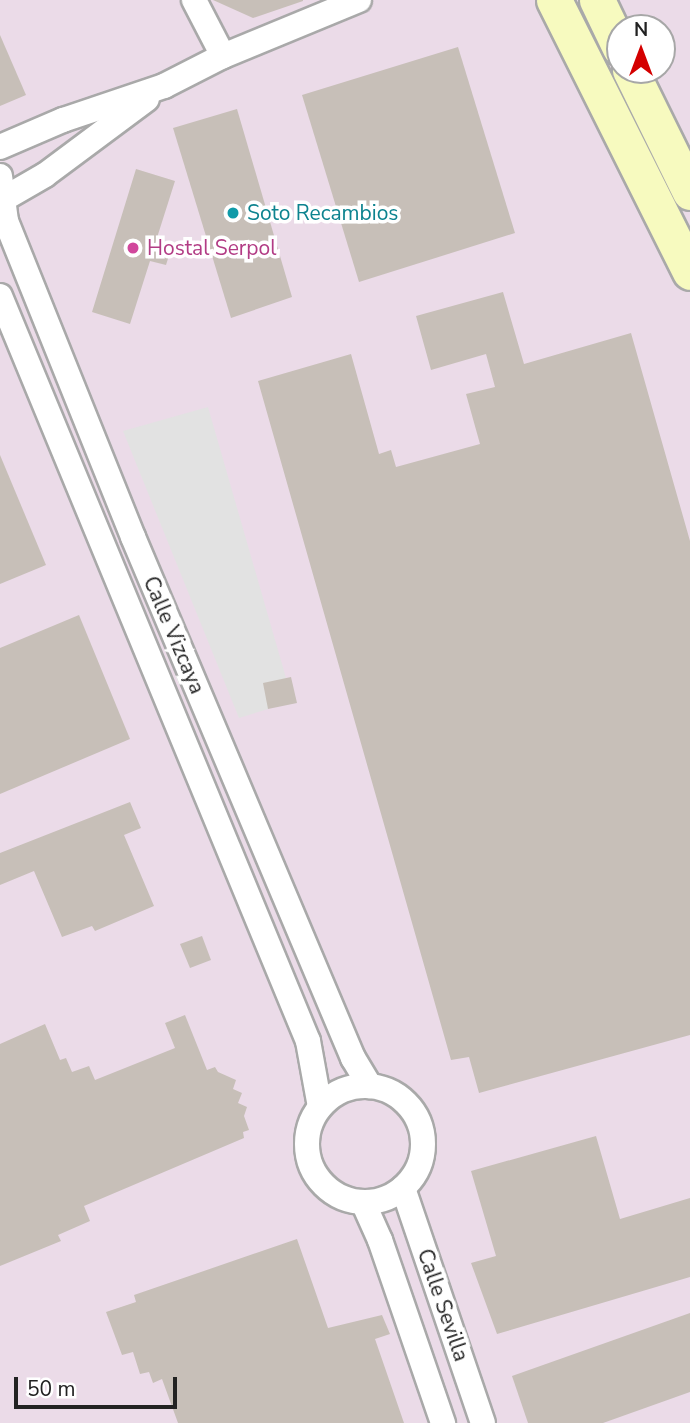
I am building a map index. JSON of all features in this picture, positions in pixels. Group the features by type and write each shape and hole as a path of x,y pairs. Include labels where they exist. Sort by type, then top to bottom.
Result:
{"main road":[{"path":"554,0 690,272"},
{"path":"597,0 606,19"},
{"path":"637,84 690,192"}],"street":[{"path":"194,0 223,56"},
{"path":"0,148 63,120 164,86 223,56 359,0"},
{"path":"1,192 45,175 164,86"},
{"name":"Calle Vizcaya","path":"1,192 6,221 214,730 353,1058 370,1086"},
{"name":"Calle Vizcaya","path":"0,296 308,1041 320,1107"},
{"path":"180,735 214,730"},
{"path":"370,1086 385,1089 412,1109 422,1130 423,1144 419,1166 403,1188 379,1200 363,1202 335,1194 323,1184 311,1165 307,1134 320,1107 341,1091 370,1086"},
{"name":"Calle Sevilla","path":"403,1188 483,1423"},
{"name":"Calle Sevilla","path":"363,1202 443,1423"}],"shaded area":[{"path":"0,0 690,0 690,1423 0,1423"},
{"path":"208,407 286,678 268,709 239,718 123,431"}],"building":[{"path":"213,0 303,0 303,1 253,18"},
{"path":"0,35 26,95 0,106"},
{"path":"458,47 515,233 359,282 302,95"},
{"name":"Soto Recambios","path":"237,109 292,297 231,318 173,128"},
{"path":"136,169 175,181 155,244 171,249 166,265 150,261 130,324 92,312"},
{"path":"503,292 524,364 631,333 690,541 690,1035 479,1093 469,1057 451,1060 258,381 351,354 379,454 391,450 396,467 480,444 466,394 495,387 486,354 431,370 416,316"},
{"path":"0,455 46,565 0,584"},
{"path":"79,615 130,739 0,794 0,648"},
{"path":"291,677 297,703 268,709 263,683"},
{"path":"130,802 141,828 124,835 154,906 95,931 92,926 62,937 34,871 0,885 0,853"},
{"path":"202,936 211,960 190,968 180,944"},
{"path":"185,1015 207,1070 215,1067 218,1072 236,1080 233,1089 242,1093 238,1103 247,1107 244,1116 249,1130 243,1132 244,1138 84,1206 90,1221 58,1235 61,1241 0,1266 0,1044 45,1024 60,1060 66,1058 72,1072 89,1066 95,1080 175,1048 165,1023"},
{"path":"596,1136 620,1219 690,1198 690,1277 497,1334 471,1263 496,1256 471,1171"},
{"path":"297,1239 328,1328 382,1315 390,1334 375,1339 404,1423 178,1423 162,1379 153,1383 149,1372 140,1374 133,1352 122,1355 106,1312 136,1302 134,1295"},
{"path":"690,1313 690,1392 603,1423 528,1423 512,1376"}],"place":[{"name":"Soto Recambios","path":"233,213"},
{"name":"Hostal Serpol","path":"133,248"}]}
